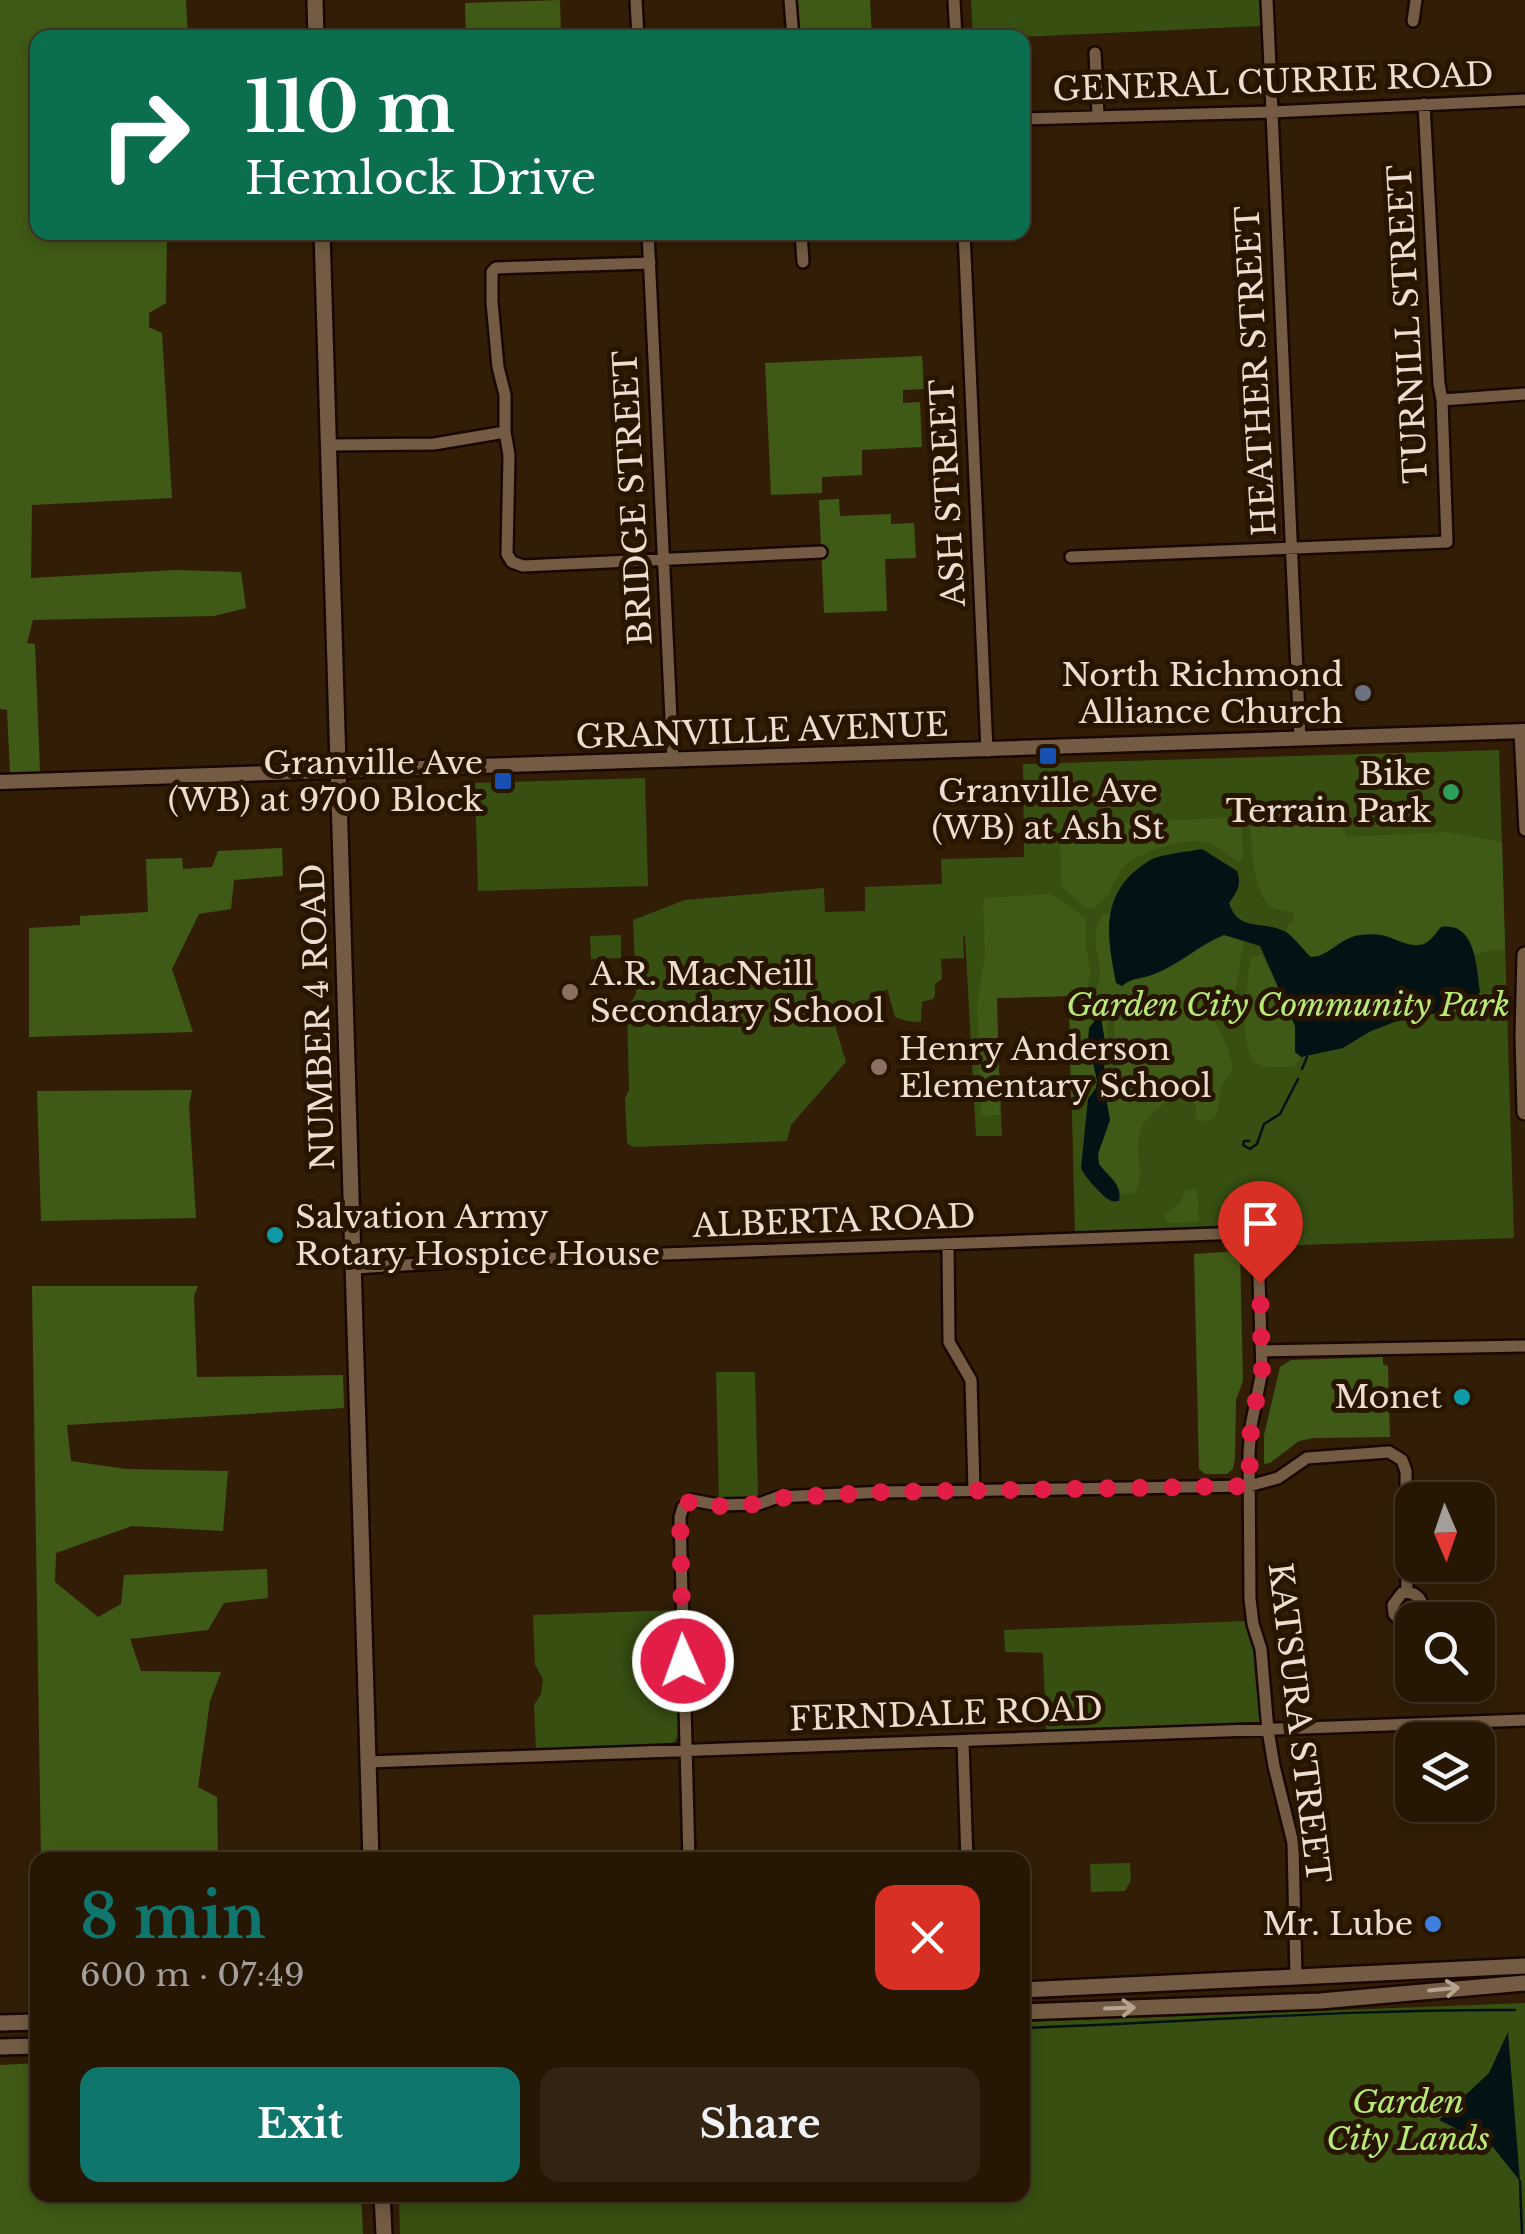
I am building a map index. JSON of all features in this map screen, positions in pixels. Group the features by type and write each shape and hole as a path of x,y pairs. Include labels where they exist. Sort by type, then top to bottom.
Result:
{"main road":[{"path":"315,0 316,30"},
{"name":"NUMBER 4 ROAD","path":"322,240 371,1852"},
{"path":"1525,955 1525,1112"},
{"path":"1030,1990 1525,1966"},
{"path":"1030,2012 1320,2001 1525,1982"},
{"path":"0,2023 30,2022"},
{"path":"0,2047 30,2046"},
{"path":"382,2202 384,2234"}],"street":[{"path":"636,0 638,30"},
{"path":"790,0 792,30"},
{"path":"954,0 956,30"},
{"name":"HEATHER STREET","path":"1267,0 1300,740"},
{"path":"1413,21 1416,0"},
{"path":"1096,53 1098,115"},
{"name":"GENERAL CURRIE ROAD","path":"1030,119 1525,100"},
{"name":"TURNILL STREET","path":"1292,549 1447,542 1424,104"},
{"name":"BRIDGE STREET","path":"649,240 673,761"},
{"path":"802,240 803,262"},
{"name":"ASH STREET","path":"964,240 987,751"},
{"path":"650,263 496,268 492,272 509,455 507,554 512,562 523,566 821,552"},
{"path":"1442,400 1525,394"},
{"path":"329,445 434,444 505,432"},
{"path":"1071,557 1292,549"},
{"path":"1523,731 1525,830"},
{"name":"GRANVILLE AVENUE","path":"0,782 1523,731"},
{"name":"ALBERTA ROAD","path":"354,1268 1243,1233 1255,1238"},
{"name":"KATSURA STREET","path":"1255,1238 1262,1351 1251,1426 1250,1599 1261,1649 1268,1730 1293,1843 1296,1978"},
{"path":"948,1244 949,1342 971,1380 974,1490"},
{"path":"1262,1351 1525,1346"},
{"path":"689,1852 680,1517 683,1507 692,1500 718,1506 759,1504 778,1498 974,1490 1249,1486 1278,1478 1307,1458 1390,1452 1402,1460 1406,1470 1407,1592"},
{"path":"1395,1614 1394,1600 1407,1592"},
{"path":"1407,1592 1421,1602"},
{"name":"FERNDALE ROAD","path":"368,1762 1525,1720"},
{"path":"963,1742 966,1852"}],"green space":[{"path":"0,0 186,0 188,30 30,30 30,240 167,240 166,303 149,313 149,327 162,333 172,498 32,505 31,578 175,570 241,572 246,608 214,616 33,620 27,643 35,644 40,772 10,772 7,710 0,709"},
{"path":"560,0 561,30 466,30 465,3"},
{"path":"798,0 870,0 872,30 800,30"},
{"path":"971,0 1260,0 1261,26 1030,37 1030,30 973,30"},
{"path":"922,356 924,389 903,390 903,403 920,402 922,447 862,450 862,475 822,477 822,493 771,495 765,363"},
{"path":"839,499 840,516 891,514 891,524 914,523 916,558 885,559 887,611 824,613 819,500"},
{"name":"Garden City Community Park","path":"1499,750 1514,1238 1267,1246 1258,1231 1250,1227 1075,1233 1069,996 996,998 1002,1136 976,1136 965,936 964,958 941,959 942,979 935,984 933,999 922,1002 921,1022 895,1017 887,989 832,1015 846,1062 791,1125 787,1141 633,1147 627,1143 627,1008 636,994 633,920 685,900 824,888 825,912 865,911 865,887 942,884 941,859 1024,857 1023,764"},
{"path":"645,778 648,886 478,891 475,783"},
{"path":"1241,817 1243,857 1239,862 1209,843 1184,842 1148,852 1128,863 1105,899 1094,907 1087,909 1061,886 1060,826"},
{"path":"1335,818 1347,837 1447,832 1502,842 1505,949 1475,955 1468,938 1441,927 1420,944 1378,935 1310,957 1286,932 1294,913 1272,908 1260,892 1250,828 1258,820"},
{"path":"282,848 283,876 234,880 231,909 199,914 172,969 193,1032 29,1037 29,928 80,925 80,916 148,912 146,859 182,858 183,869 212,867 218,851"},
{"path":"1049,894 1086,919 1091,971 1086,995 1094,1007 1106,1014 1106,1077 1091,1081 1078,1098 1071,1099 1069,996 997,998 1000,1115 981,1116 977,1006 985,955 983,903 985,898"},
{"path":"1110,913 1109,933 1130,979 1165,968 1224,934 1244,941 1236,988 1215,1021 1233,1066 1221,1089 1217,1114 1210,1121 1195,1118 1196,1105 1184,1097 1160,1107 1140,1133 1140,1174 1134,1193 1121,1194 1118,1185 1099,1165 1098,1154 1110,1120 1104,1091 1117,1078 1113,1012 1095,994 1100,973 1096,929 1103,914"},
{"path":"621,935 621,958 591,959 590,936"},
{"path":"1261,954 1295,1026 1295,1052 1301,1057 1294,1067 1266,1067 1253,1062 1248,1050 1245,1011 1250,958"},
{"path":"192,1090 189,1106 196,1218 41,1221 37,1091"},
{"path":"1197,1189 1199,1222 1167,1223 1164,1214 1180,1203 1186,1190"},
{"path":"1240,1251 1243,1381 1236,1400 1235,1457 1233,1469 1227,1474 1205,1474 1199,1469 1194,1254"},
{"path":"32,1286 198,1286 194,1296 197,1377 343,1375 344,1408 67,1425 71,1461 126,1469 228,1471 223,1531 132,1526 56,1553 55,1582 98,1617 121,1604 124,1575 267,1569 268,1598 224,1603 208,1630 130,1639 141,1671 221,1672 210,1701 198,1787 217,1797 218,1852 41,1852"},
{"path":"1383,1357 1383,1364 1388,1366 1390,1437 1299,1441 1264,1464 1264,1435 1280,1367 1291,1360"},
{"path":"716,1372 755,1372 758,1499 719,1500"},
{"path":"677,1610 675,1742 536,1750 534,1705 541,1694 543,1679 535,1665 533,1615"},
{"path":"1249,1621 1264,1716 1255,1725 1046,1730 1043,1653 1005,1652 1004,1630"},
{"path":"1130,1863 1131,1880 1125,1891 1091,1892 1090,1864"},
{"name":"Garden City Lands","path":"1525,2003 1525,2234 400,2234 399,2202 1030,2202 1030,2022"},
{"path":"30,2063 30,2202 361,2202 363,2234 0,2234 0,2065"}],"shaded area":[{"path":"1202,849 1237,871 1238,888 1229,903 1239,918 1286,932 1311,957 1367,934 1419,945 1429,941 1441,927 1453,927 1461,931 1472,948 1480,992 1465,1007 1394,1022 1343,1048 1301,1057 1295,1052 1295,1026 1260,946 1224,935 1152,975 1122,986 1116,983 1109,923 1116,895 1135,871 1152,859"},
{"path":"1098,1016 1105,1041 1104,1086 1110,1120 1098,1154 1099,1164 1119,1190 1119,1201 1099,1192 1081,1168 1088,1099 1097,1081 1093,1063 1083,1056 1082,1045 1088,1041 1089,1028"},
{"path":"1508,2032 1520,2181 1493,2147 1439,2120 1489,2073"}],"waterway":[{"path":"1302,1069 1307,1057"},
{"path":"1249,1141 1243,1145 1250,1149 1257,1144 1264,1124 1280,1114 1298,1079"},
{"path":"1030,2028 1515,2010"},
{"path":"1520,2181 1522,2234"}],"place":[{"name":"North Richmond Alliance Church","path":"1363,693"},
{"name":"Granville Ave (WB) at Ash St","path":"1048,756"},
{"name":"Granville Ave (WB) at 9700 Block","path":"503,781"},
{"name":"Bike Terrain Park","path":"1451,792"},
{"name":"A.R. MacNeill Secondary School","path":"570,992"},
{"name":"Henry Anderson Elementary School","path":"879,1067"},
{"name":"Salvation Army Rotary Hospice House","path":"275,1235"},
{"name":"Monet","path":"1462,1397"},
{"name":"Mr. Lube","path":"1433,1924"}],"route":[{"path":"683,1661 680,1517 683,1507 692,1500 718,1506 884,1492 1249,1486 1251,1426 1262,1371 1260,1283"}]}
